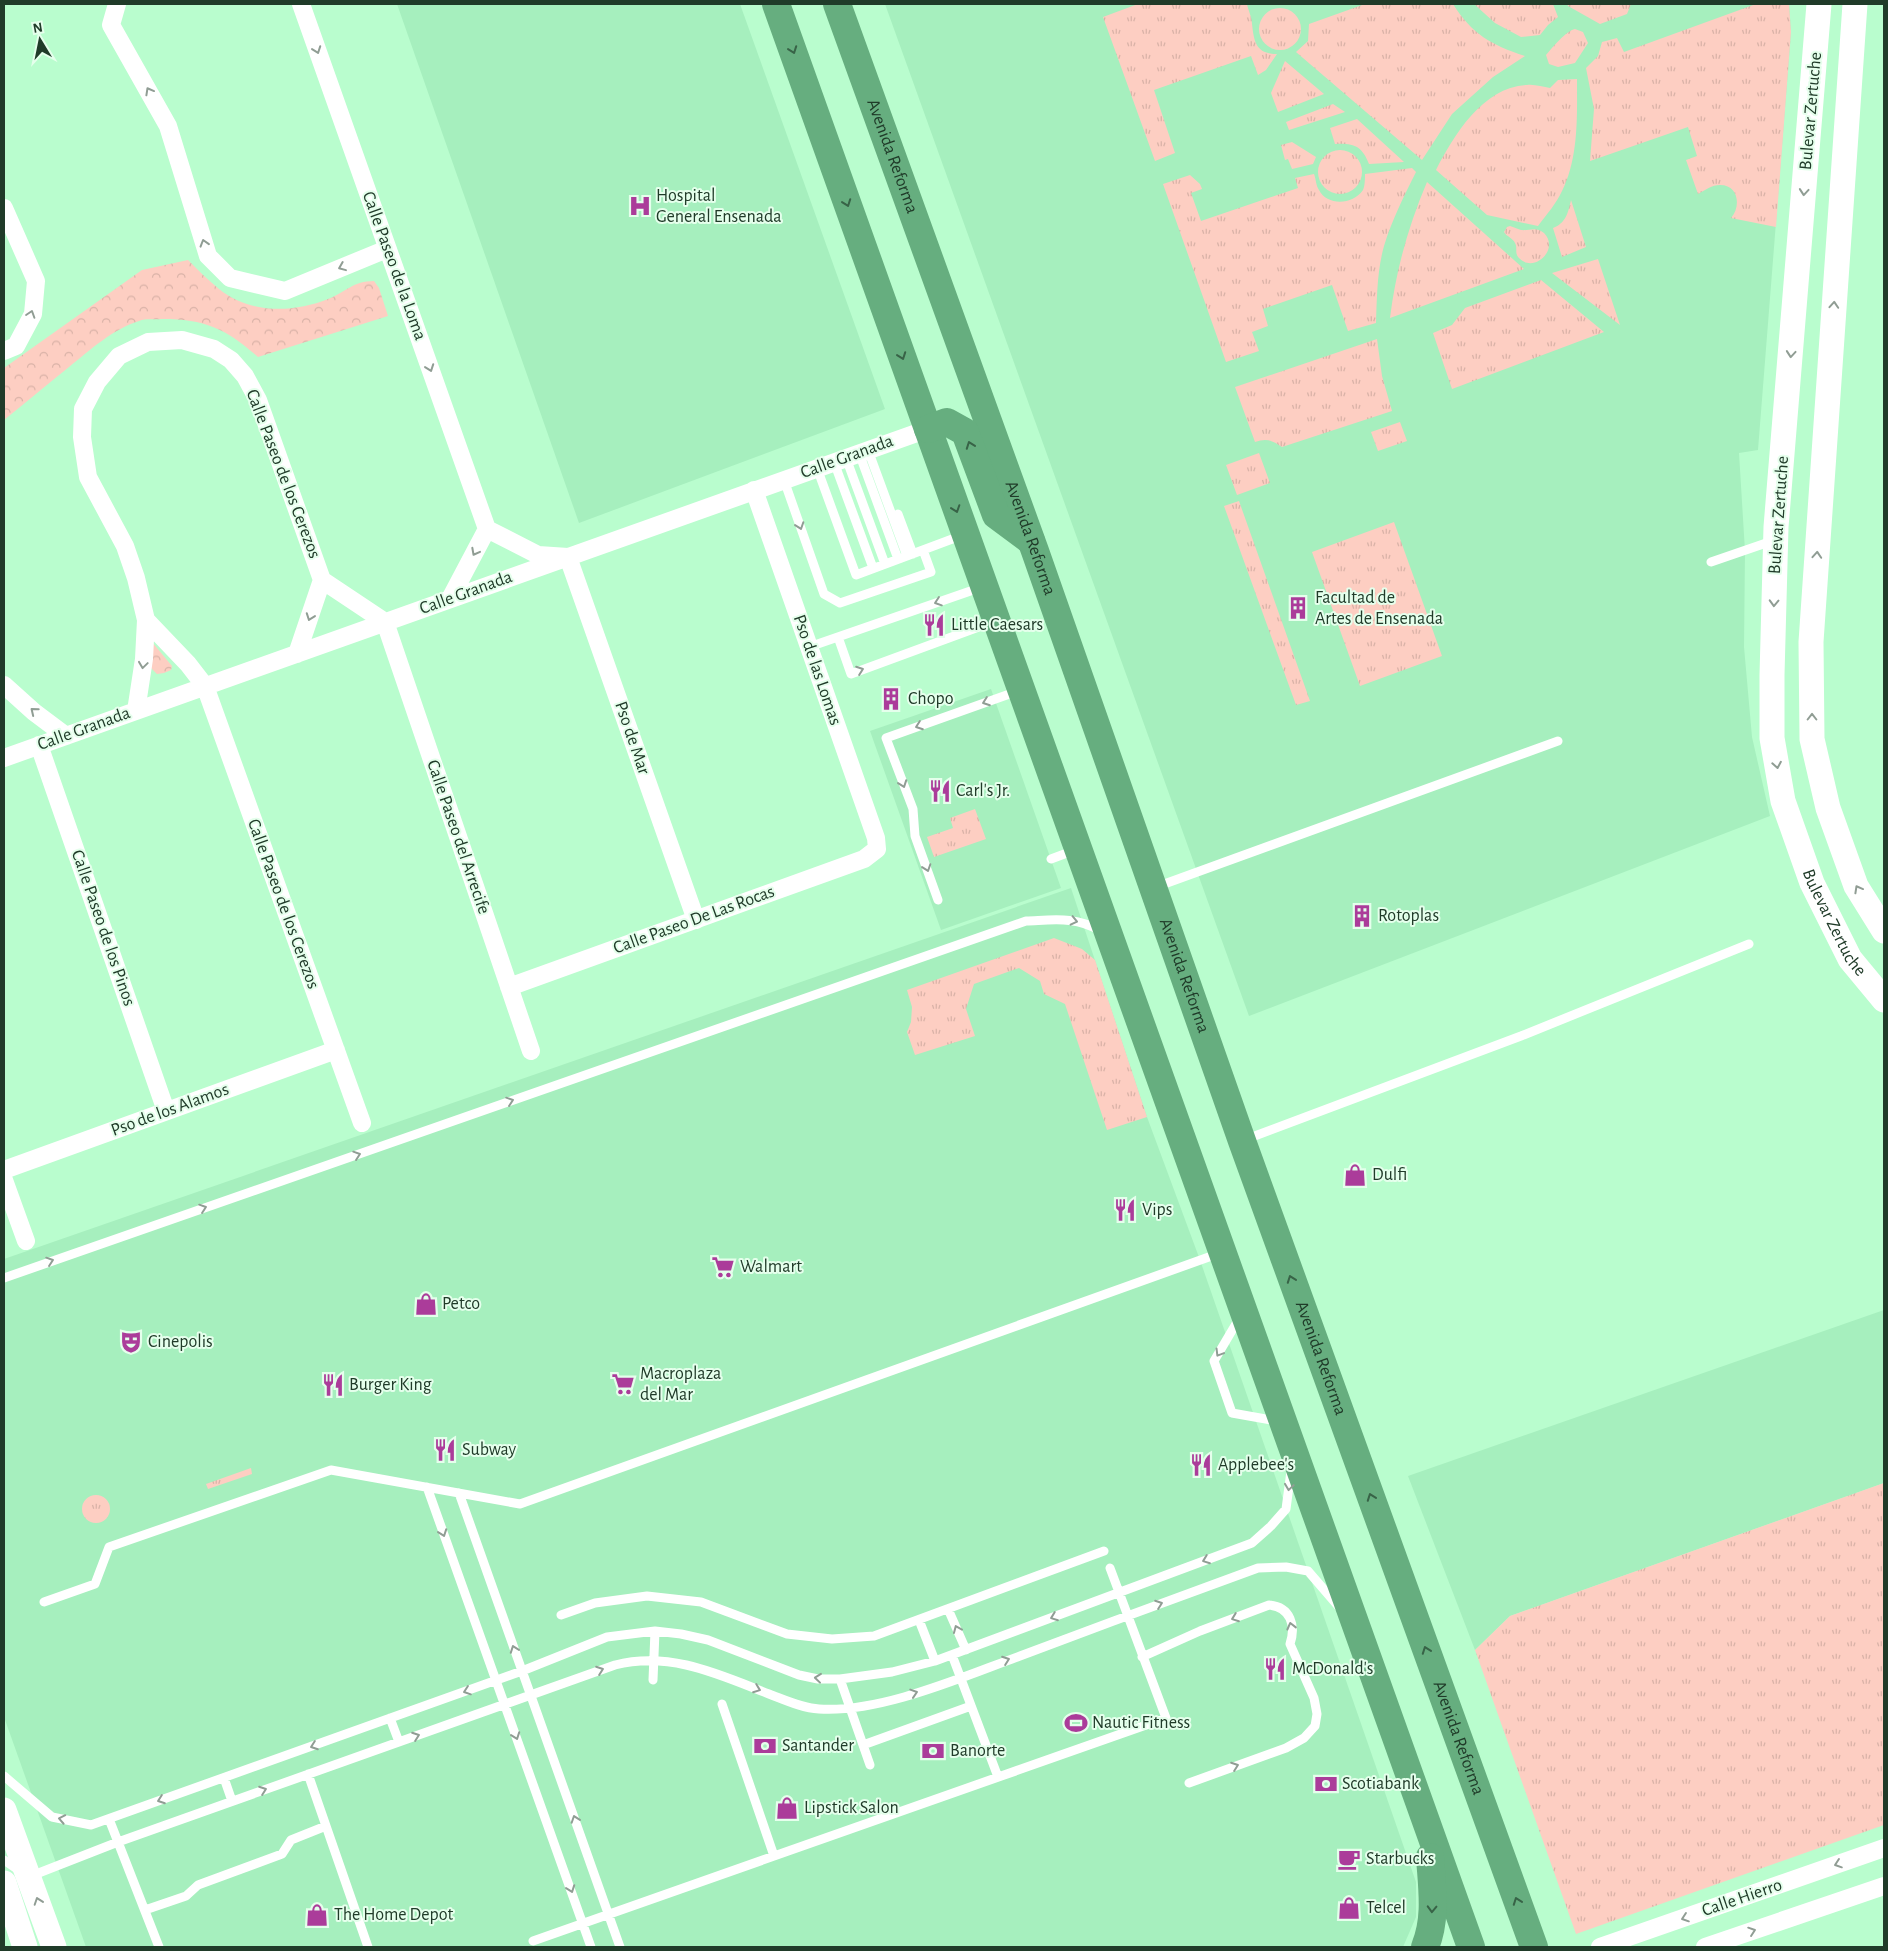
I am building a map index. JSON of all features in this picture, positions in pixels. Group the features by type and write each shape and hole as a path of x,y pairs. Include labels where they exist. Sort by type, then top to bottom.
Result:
{"highway":[{"path":"776,4 1471,1947"},
{"name":"Avenida Reforma","path":"838,4 1031,541 1242,1141 1534,1947"},
{"path":"928,428 948,422 965,432 996,514 1031,541"},
{"path":"1425,1947 1431,1933 1433,1907 1429,1826"}],"main road":[{"name":"Bulevar Zertuche","path":"1820,4 1776,540 1772,738 1783,802 1812,883 1850,959 1884,1000"},
{"name":"Bulevar Zertuche","path":"1855,4 1811,642 1812,739 1828,808 1856,886 1884,930"},
{"path":"4,1810 54,1947"},
{"path":"4,1883 25,1947"}],"street":[{"path":"104,4 112,24 168,126 208,256 230,278 285,291 388,249"},
{"path":"112,24 117,4"},
{"name":"Calle Paseo de la Loma","path":"301,4 487,529"},
{"path":"4,208 36,281 33,314 16,346 4,351"},
{"name":"Calle Paseo de los Cerezos","path":"146,620 136,578 125,546 88,477 82,437 83,409 97,382 119,356 148,342 182,340 214,349 231,360 245,376 258,400 322,580 297,654"},
{"name":"Calle Granada","path":"4,758 928,428"},
{"name":"Pso de las Lomas","path":"754,490 876,838 877,849"},
{"path":"450,599 487,529 538,555 568,557"},
{"name":"Pso de Mar","path":"568,557 696,920"},
{"path":"322,580 385,622"},
{"path":"146,620 188,664 205,686"},
{"path":"136,711 144,659 146,620"},
{"name":"Calle Paseo del Arrecife","path":"385,622 531,1051"},
{"path":"4,686 66,736"},
{"name":"Calle Paseo de los Cerezos","path":"205,686 362,1123"},
{"name":"Calle Paseo de los Pinos","path":"40,745 166,1111"},
{"name":"Calle Paseo De Las Rocas","path":"509,987 864,859 877,849"},
{"name":"Pso de los Alamos","path":"4,1170 336,1050"},
{"path":"4,1180 26,1241"},
{"name":"Calle Hierro","path":"1600,1947 1884,1848"},
{"name":"Calle Hierro","path":"1706,1947 1884,1886"}],"lane":[{"path":"844,458 887,563"},
{"path":"844,458 887,563"},
{"path":"844,458 887,563"},
{"path":"844,458 887,563"},
{"path":"844,458 856,575 965,534"},
{"path":"784,480 824,594 840,603 930,572 923,550"},
{"path":"1711,562 1776,540"},
{"path":"809,647 984,586"},
{"path":"838,637 851,674 996,621"},
{"path":"938,900 915,836 913,809 886,738 1021,690"},
{"path":"1153,888 1558,741"},
{"path":"1051,859 1078,849"},
{"path":"4,1278 1026,921 1066,919 1089,924 1104,933 1121,968"},
{"path":"1242,1141 1521,1036 1749,944"},
{"path":"44,1602 95,1584 109,1547 331,1470 520,1504 1222,1252"},
{"path":"4,1776 52,1817 91,1824 522,1671 607,1638 654,1631 708,1640 799,1675 818,1679 840,1679 892,1672 935,1661 966,1650 1252,1542 1272,1526 1286,1509 1292,1467 1283,1422 1232,1413 1214,1361 1244,1311"},
{"path":"427,1487 592,1947"},
{"path":"459,1493 620,1947"},
{"path":"561,1615 595,1603 647,1596 701,1602 787,1634 832,1639 874,1636 1104,1551"},
{"path":"4,1860 29,1877 118,1842 232,1801 634,1660 680,1662 798,1704 819,1709 878,1703 961,1677 1258,1568 1286,1567 1308,1571 1356,1626"},
{"path":"533,1941 1166,1718 1110,1568"},
{"path":"1142,1657 1200,1631 1269,1605 1278,1606 1285,1610 1291,1621 1293,1634 1290,1644 1314,1698 1317,1714 1315,1726 1304,1738 1286,1748 1189,1783"},
{"path":"948,1608 966,1650"},
{"path":"919,1620 935,1661"},
{"path":"653,1680 654,1631"},
{"path":"952,1655 998,1777"},
{"path":"840,1679 870,1765"},
{"path":"722,1704 774,1856"},
{"path":"863,1745 971,1706"},
{"path":"390,1718 399,1742"},
{"path":"308,1774 368,1947"},
{"path":"224,1778 232,1801"},
{"path":"109,1819 159,1947"},
{"path":"145,1910 186,1896 198,1886 282,1854 291,1840 326,1826"}],"shaded area":[{"name":"Hospital General Ensenada","path":"397,4 740,4 885,409 579,523"},
{"path":"885,4 1789,4 1791,32 1758,450 1739,453 1745,551 1744,647 1752,737 1770,816 1249,1016"},
{"path":"991,689 1061,888 941,930 870,731"},
{"name":"Macroplaza del Mar","path":"1071,888 1147,1117 1200,1260 1416,1882 1416,1917 1403,1947 86,1947 4,1717 4,1259"},
{"path":"1884,1310 1884,1483 1510,1616 1475,1650 1408,1476"}],"green space":[{"path":"1138,4 1247,4 1257,46 1265,52 1277,54 1266,70 1258,75 1251,56 1154,90 1175,153 1155,161 1103,17"},
{"path":"1365,4 1453,4 1467,23 1483,37 1492,43 1525,56 1493,77 1452,114 1422,160 1296,52 1308,41 1309,24"},
{"path":"1474,4 1553,4 1558,17 1540,35 1521,37 1495,23"},
{"path":"1567,4 1631,4 1627,14 1600,24"},
{"path":"1756,4 1789,4 1791,32 1776,227 1731,218 1737,203 1734,193 1726,186 1714,186 1698,194 1686,160 1697,156 1688,127 1590,161 1594,109 1586,68 1598,56 1602,42 1617,38 1624,52"},
{"path":"1284,8 1292,11 1298,17 1301,29 1298,41 1292,47 1276,50 1268,47 1262,41 1259,25 1262,17 1268,11"},
{"path":"1575,29 1583,32 1588,43 1575,63 1558,67 1549,64 1546,55 1564,36"},
{"path":"1285,61 1324,94 1278,112 1271,93"},
{"path":"1577,79 1576,136 1572,164 1560,196 1538,226 1487,215 1436,170 1461,128 1472,115 1497,94 1511,88 1527,85 1550,88 1558,80"},
{"path":"1333,104 1345,112 1289,130 1286,122"},
{"path":"1357,119 1404,162 1369,164 1360,149 1347,144 1335,144 1330,128"},
{"path":"1292,142 1316,157 1313,164 1292,169 1288,159 1285,160 1281,145"},
{"path":"1340,150 1352,154 1358,160 1362,172 1358,184 1352,190 1340,194 1328,190 1322,184 1318,172 1322,160 1328,154"},
{"path":"1412,168 1416,172 1394,217 1384,246 1378,284 1376,323 1348,331 1332,285 1263,309 1268,326 1252,332 1259,351 1226,362 1163,184 1190,175 1200,184 1202,189 1191,193 1201,221 1298,188 1295,178 1314,174 1317,187 1323,195 1328,199 1340,202 1353,199 1359,195 1364,188 1365,174"},
{"path":"1427,182 1524,269 1390,318 1404,249 1414,215"},
{"path":"1571,200 1586,247 1562,257 1553,228 1564,220"},
{"path":"1510,226 1521,230 1538,230 1544,233 1548,239 1549,246 1543,258 1531,263 1519,258 1514,241 1504,232"},
{"path":"1598,259 1620,325 1552,273"},
{"path":"188,260 215,286 231,297 244,303 272,309 286,309 315,304 360,283 374,281 379,288 388,316 258,357 236,339 214,327 177,319 142,320 120,329 102,341 4,420 4,368 142,270"},
{"path":"1541,280 1604,332 1452,389 1433,333 1452,325 1465,308"},
{"path":"1377,339 1382,376 1392,411 1282,447 1269,440 1255,442 1235,387"},
{"path":"1400,422 1407,441 1378,451 1371,432"},
{"path":"1259,453 1270,483 1237,495 1226,465"},
{"path":"1239,501 1310,701 1296,705 1224,506"},
{"path":"1394,522 1442,656 1360,686 1312,552"},
{"path":"152,642 172,666 171,670 157,674 151,668"},
{"path":"975,809 986,839 934,857 927,837 953,828 950,818"},
{"path":"1054,938 1082,949 1095,960 1147,1117 1107,1130 1065,1004 1044,994 1040,981 1019,968 974,984 966,1009 975,1036 915,1055 907,1032 911,1022 912,1007 907,990"},
{"path":"251,1468 252,1474 208,1489 206,1484"},
{"path":"1884,1483 1884,1825 1576,1934 1475,1650 1510,1616"},
{"path":"96,1495 106,1499 110,1509 106,1519 96,1523 86,1519 82,1509 86,1499"}],"place":[{"name":"Hospital General Ensenada","path":"640,206"},
{"name":"Facultad de Artes de Ensenada","path":"1298,608"},
{"name":"Little Caesars","path":"934,625"},
{"name":"Chopo","path":"891,699"},
{"name":"Carl's Jr.","path":"940,791"},
{"name":"Rotoplas","path":"1362,916"},
{"name":"Dulfi","path":"1355,1175"},
{"name":"Vips","path":"1125,1210"},
{"name":"Walmart","path":"723,1267"},
{"name":"Petco","path":"426,1304"},
{"name":"Cinepolis","path":"131,1342"},
{"name":"Macroplaza del Mar","path":"623,1384"},
{"name":"Burger King","path":"333,1385"},
{"name":"Subway","path":"445,1450"},
{"name":"Applebee's","path":"1201,1465"},
{"name":"McDonald's","path":"1275,1669"},
{"name":"Nautic Fitness","path":"1076,1723"},
{"name":"Santander","path":"765,1746"},
{"name":"Banorte","path":"933,1751"},
{"name":"Scotiabank","path":"1326,1784"},
{"name":"Lipstick Salon","path":"787,1808"},
{"name":"Starbucks","path":"1349,1859"},
{"name":"Telcel","path":"1349,1908"},
{"name":"The Home Depot","path":"317,1915"}]}
